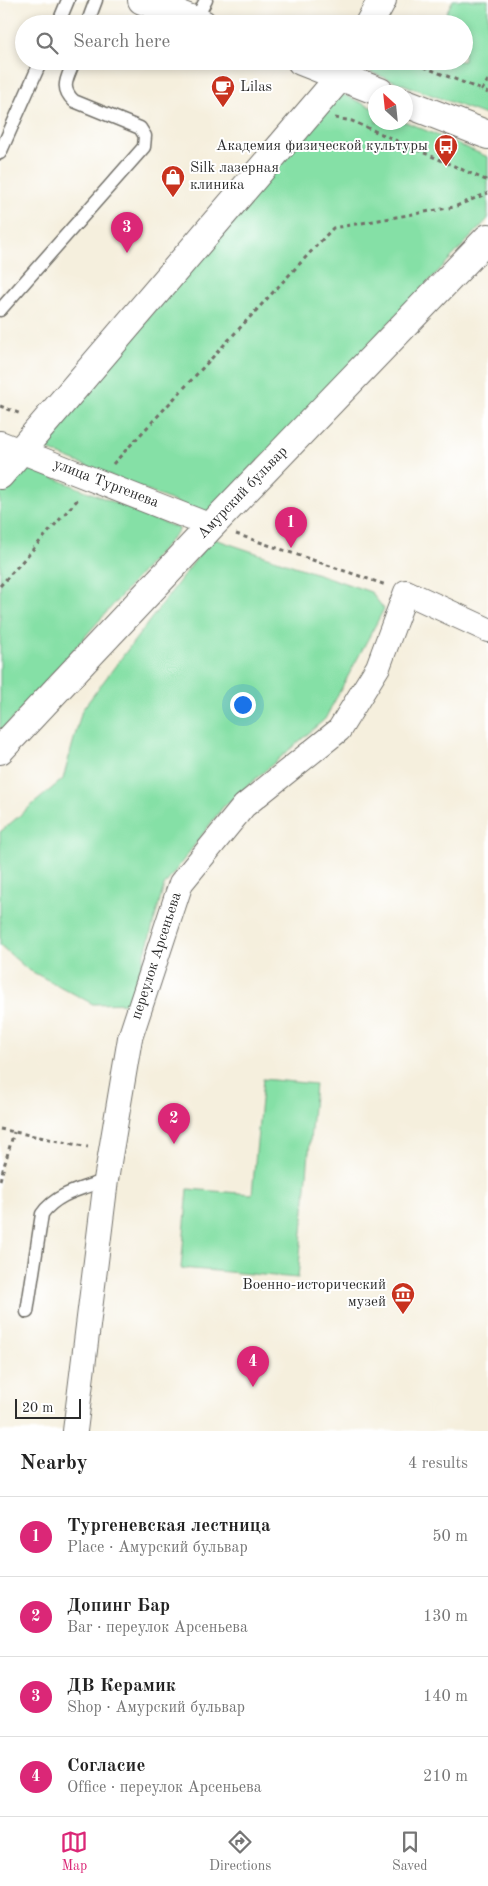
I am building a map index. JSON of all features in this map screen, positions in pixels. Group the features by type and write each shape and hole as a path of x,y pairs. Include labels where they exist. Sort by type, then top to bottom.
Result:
{"street":[{"path":"142,0 202,15"},
{"path":"374,15 382,0"},
{"path":"0,475 11,447 343,70"},
{"path":"346,70 369,85"},
{"path":"413,106 488,135"},
{"name":"Амурский бульвар","path":"0,750 211,526 488,238"},
{"name":"улица Тургенева","path":"11,447 211,526"},
{"path":"406,592 488,630"},
{"name":"переулок Арсеньева","path":"75,1431 106,1180 130,1038 181,883 244,806 339,730 378,667 406,592"}],"lane":[{"path":"62,15 68,0"},
{"path":"90,15 96,0"},
{"path":"0,154 37,70"},
{"path":"0,310 144,147 145,136 140,128 74,101 67,95 64,88 71,70"},
{"path":"27,1312 42,1214 49,1204 59,1197 106,1180"}],"path":[{"path":"432,70 488,93"},
{"path":"482,90 488,80"},
{"path":"326,117 352,121 488,182"},
{"path":"0,586 96,480 125,452 333,228 454,207 488,193"},
{"path":"0,406 22,414"},
{"path":"211,526 406,592"},
{"path":"0,1129 111,1151"},
{"path":"0,1180 14,1132"}],"green space":[{"path":"453,0 488,0 488,116 413,88 413,85 405,85 370,72 371,70 473,70 473,15 445,15"},
{"path":"340,93 368,106 368,130 413,130 413,125 488,157 488,219 207,515 38,446"},
{"path":"22,465 180,529 0,733 0,489"},
{"path":"212,538 371,592 384,609 325,719 223,807 164,886 131,1003 93,1004 27,969 0,945 0,832 63,779 82,710"},
{"path":"263,1079 315,1084 298,1278 181,1268 188,1189 252,1194"}],"place":[{"name":"Lilas","path":"223,108"},
{"name":"Академия физической культуры","path":"446,167"},
{"name":"Silk лазерная клиника","path":"173,198"},
{"name":"ДВ Керамик","path":"127,253"},
{"name":"Тургеневская лестница","path":"291,548"},
{"name":"Допинг Бар","path":"174,1144"},
{"name":"Военно-исторический музей","path":"403,1315"},
{"name":"Согласие","path":"253,1387"}]}
